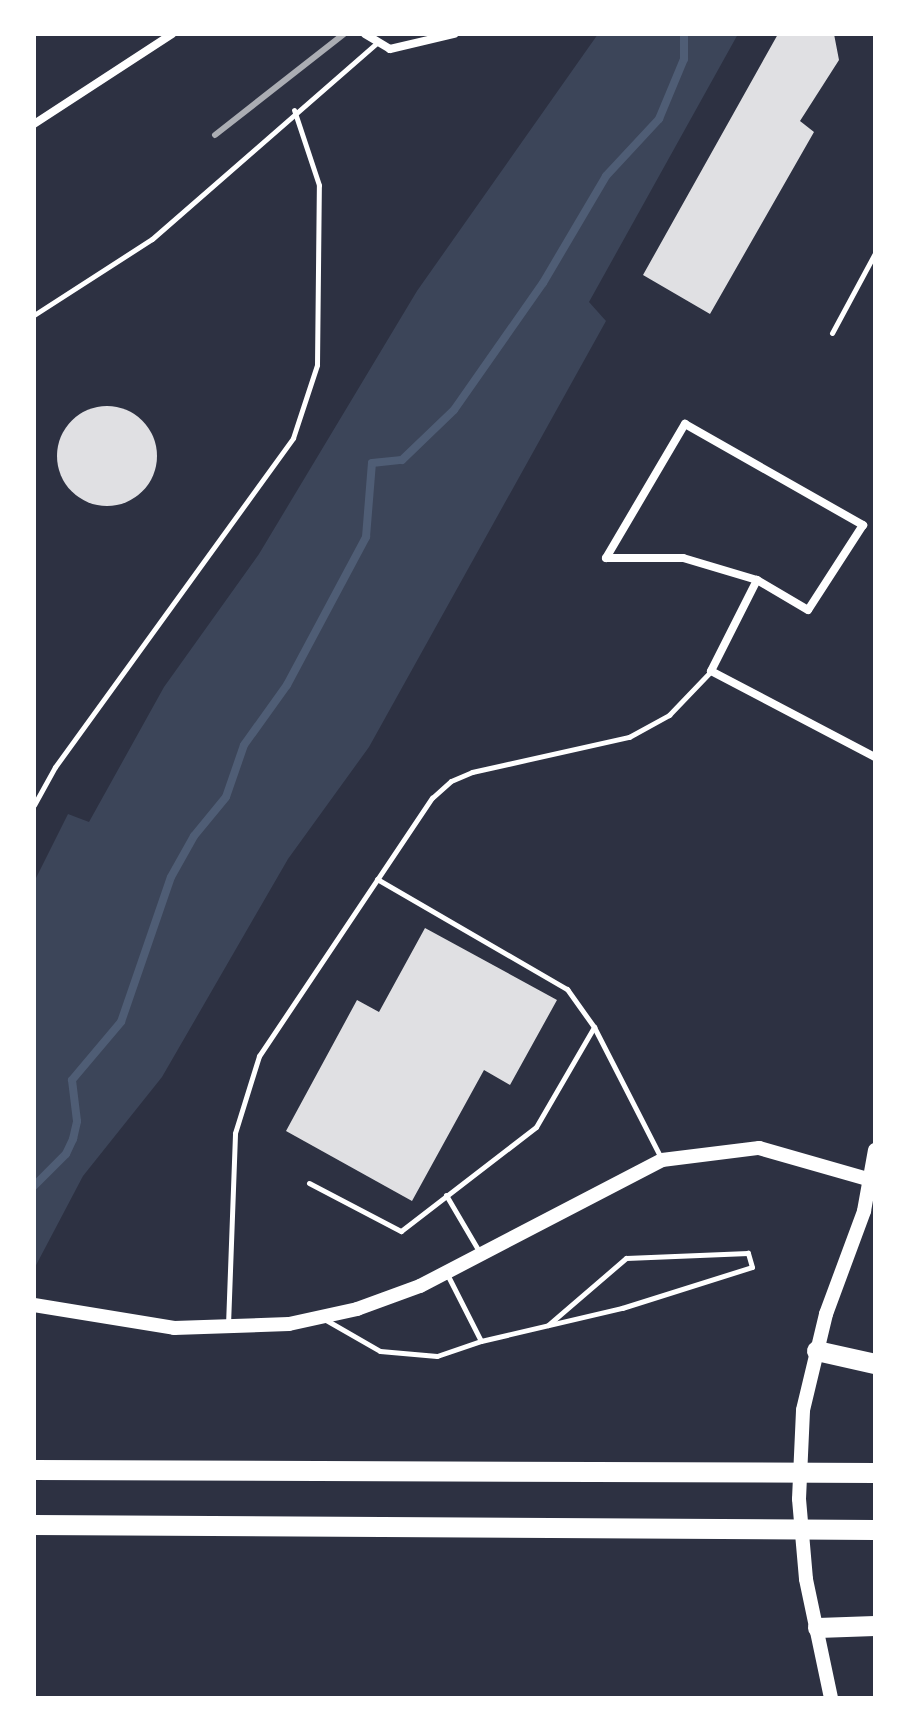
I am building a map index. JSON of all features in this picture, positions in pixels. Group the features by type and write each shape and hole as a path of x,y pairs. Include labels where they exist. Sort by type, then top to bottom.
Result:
{"highway":[{"path":"817,1351 875,1364"},
{"path":"34,1470 875,1473"},
{"path":"34,1525 875,1530"},
{"path":"818,1628 875,1626"}],"street":[{"path":"34,124 172,34"},
{"path":"365,34 390,49 454,34"},
{"path":"685,424 863,525 808,610 757,580 683,558 606,558 685,424"},
{"path":"757,580 711,671 875,757"},
{"path":"34,1305 103,1320 228,1330 322,1317 357,1309 482,1257 662,1160 759,1148 873,1180"},
{"path":"831,1698 806,1579 799,1499 803,1410 817,1351 873,1180 875,1150"}],"lane":[{"path":"34,315 152,239 294,110 377,43"},
{"path":"34,805 55,767 293,438 317,365 319,185 294,110"},
{"path":"832,333 875,253"},
{"path":"228,1330 235,1133 259,1056 432,798 451,781 629,737 669,715 711,671"},
{"path":"377,879 567,989 594,1027 662,1160"},
{"path":"309,1183 401,1231 536,1127 594,1027"},
{"path":"446,1195 482,1257"},
{"path":"322,1317 380,1351 437,1356 481,1341 548,1325 752,1267 748,1253 626,1258 548,1325"},
{"path":"447,1273 481,1341"}],"shaded area":[{"path":"598,34 738,34 589,302 606,321 369,747 288,859 162,1077 83,1176 34,1269 34,882 68,814 89,822 164,687 259,554 417,291"}],"building":[{"path":"778,34 834,34 839,60 800,121 814,132 710,314 643,275"},
{"path":"107,406 126,410 142,421 153,437 157,456 153,475 142,491 126,502 107,506 88,502 72,491 61,475 57,456 61,437 72,421 88,410"},
{"path":"425,928 557,1000 510,1085 484,1070 412,1201 286,1131 357,1000 379,1012"}],"waterway":[{"path":"34,1186 66,1154 73,1139 77,1121 72,1080 121,1022 171,877 194,836 226,797 244,745 287,685 366,537 372,463 402,460 454,410 543,283 606,176 659,119 684,59 684,34"}],"railway":[{"path":"215,135 344,34"}]}
